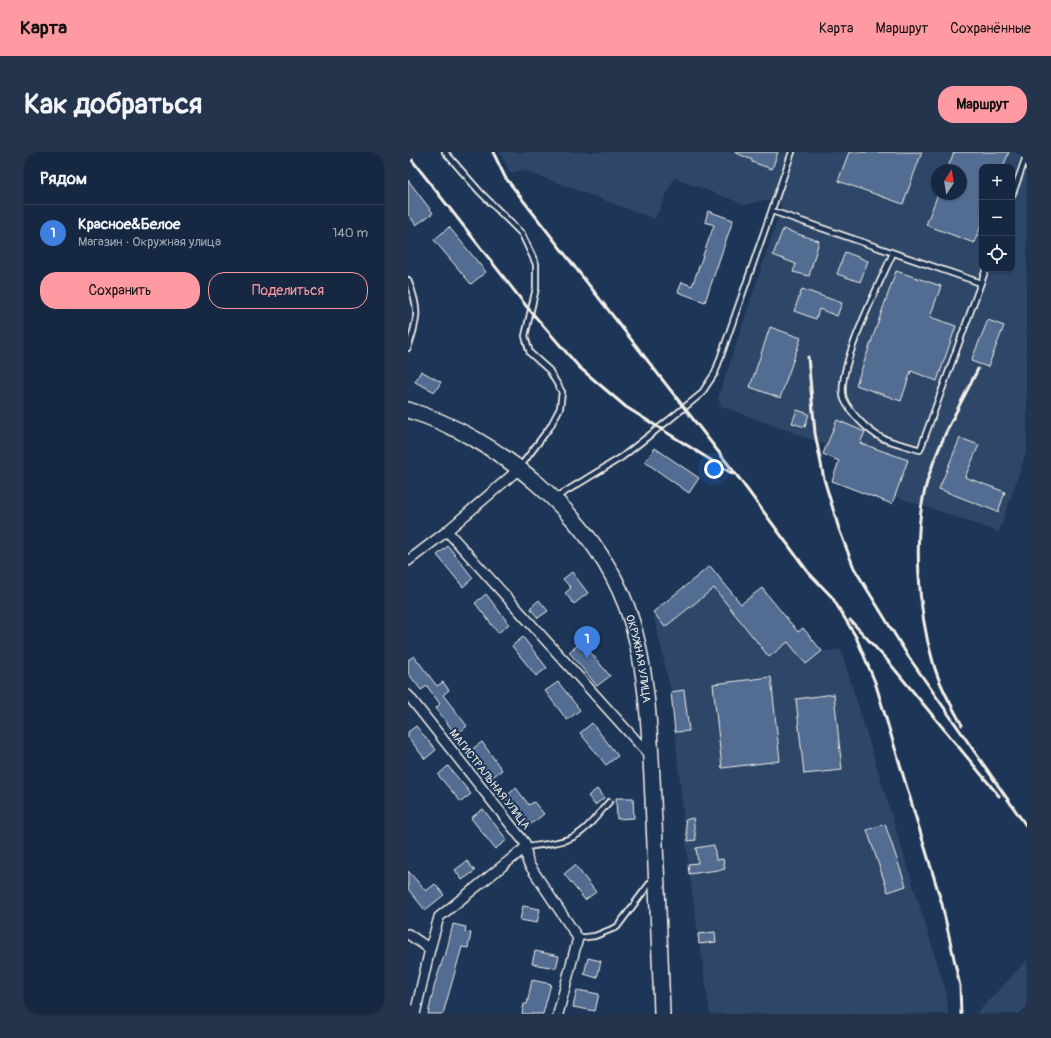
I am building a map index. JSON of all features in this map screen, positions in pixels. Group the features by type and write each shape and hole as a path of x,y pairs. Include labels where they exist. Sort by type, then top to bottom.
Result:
{"highway":[{"name":"ОКРУЖНАЯ УЛИЦА","path":"408,410 458,430 489,447 519,469 554,499 575,522 599,553 616,580 627,606 641,651 651,757 662,1014"}],"street":[{"path":"408,561 519,469"},
{"path":"446,531 651,757"},
{"name":"МАГИСТРАЛЬНАЯ УЛИЦА","path":"408,695 525,843 528,863 578,938"},
{"path":"413,1012 439,917 526,847"},
{"path":"408,934 430,949"},
{"path":"558,1014 578,938"}],"lane":[{"path":"445,152 480,192 522,234 536,264 536,288 525,336 530,353 549,370 562,392 560,408 550,427 519,469"},
{"path":"554,499 622,457 701,394 715,373 792,152"},
{"path":"1015,188 1027,154"},
{"path":"772,211 981,283"},
{"path":"893,253 855,341 844,375 844,398 856,418 882,438 920,450 985,272"},
{"path":"408,280 416,300 416,325 408,348"},
{"path":"526,847 543,845 572,838 586,827 609,802"},
{"path":"578,938 595,936 617,927 656,874"}],"shaded area":[{"path":"500,152 1027,152 1027,450 999,532 895,496 892,504 832,481 839,461 823,454 826,445 721,406 718,398 782,206 765,200 746,205 674,178 655,219 523,170 510,173"},
{"path":"710,566 741,604 762,588 798,632 803,628 822,651 841,650 947,995 948,1014 710,1014 688,864 671,692 653,612"},
{"path":"1027,960 1027,1014 976,1014"}],"building":[{"path":"734,152 778,152 772,169 752,162 752,160"},
{"path":"849,152 922,152 903,204 838,181"},
{"path":"954,152 1009,152 1004,164 979,164 979,230 974,243 926,225 936,200 967,200 967,164 949,164"},
{"path":"408,180 433,213 416,225 408,214"},
{"path":"708,211 733,220 705,302 678,292 682,282 692,286 714,225 705,222"},
{"path":"449,227 486,272 471,284 434,240"},
{"path":"783,229 819,241 809,276 793,272 796,264 773,255"},
{"path":"845,252 868,261 860,282 837,274"},
{"path":"896,271 941,286 930,317 956,326 937,381 911,371 901,401 856,385"},
{"path":"802,289 842,303 837,316 819,309 816,319 794,311"},
{"path":"988,320 1004,326 988,367 971,361"},
{"path":"770,327 801,338 780,398 750,387"},
{"path":"421,371 441,382 435,392 415,382"},
{"path":"797,410 809,414 805,427 792,423"},
{"path":"837,420 865,432 860,443 908,460 892,504 832,481 839,461 823,454"},
{"path":"960,438 979,445 965,477 1005,492 998,512 939,489"},
{"path":"655,448 699,478 689,493 645,462"},
{"path":"448,546 473,578 463,587 437,555"},
{"path":"710,566 741,604 762,588 798,632 803,628 822,651 806,664 788,642 769,657 714,588 665,627 653,612"},
{"path":"572,572 588,593 574,604 565,593 571,588 563,579"},
{"path":"486,594 509,624 498,633 475,603"},
{"path":"539,600 548,611 538,618 530,608"},
{"path":"523,637 547,668 536,676 512,646"},
{"path":"582,642 610,676 597,686 569,652"},
{"path":"414,656 437,686 443,682 449,690 443,695 467,726 456,735 436,708 440,704 427,686 421,690 408,673 408,660"},
{"path":"771,677 780,761 722,768 713,684"},
{"path":"558,682 580,710 567,720 545,691"},
{"path":"684,690 689,731 675,732 671,692"},
{"path":"834,694 842,770 804,774 796,699"},
{"path":"592,723 618,756 606,765 580,733"},
{"path":"416,726 436,750 425,759 408,737 408,732"},
{"path":"482,742 502,770 491,778 471,750"},
{"path":"448,766 471,794 461,802 438,775"},
{"path":"516,788 529,805 534,802 544,814 527,827 505,797"},
{"path":"597,789 604,798 595,805 588,796"},
{"path":"616,798 633,798 634,818 617,819"},
{"path":"483,809 507,840 495,849 471,818"},
{"path":"693,818 696,840 688,841 685,820"},
{"path":"885,824 906,886 888,892 867,830"},
{"path":"714,845 716,860 723,859 725,869 689,874 688,864 698,863 696,848"},
{"path":"467,861 475,871 462,880 455,870"},
{"path":"575,865 596,892 585,900 564,874"},
{"path":"408,871 426,891 435,884 444,895 425,910 408,889"},
{"path":"523,906 540,909 537,923 520,920"},
{"path":"453,924 466,927 465,932 471,933 468,948 462,947 443,1014 428,1014 435,983 444,956 445,957"},
{"path":"715,932 716,942 699,944 698,934"},
{"path":"535,951 559,956 556,968 532,964"},
{"path":"588,958 601,961 597,978 584,974"},
{"path":"532,980 551,984 543,1014 522,1014 524,1004 527,1004"},
{"path":"577,990 599,994 595,1011 573,1007"}],"railway":[{"path":"493,152 505,177 738,477 808,572 832,597 856,637 875,682 942,904 960,986 961,1014"},
{"path":"408,155 527,307 579,367 626,407 733,474"},
{"path":"808,357 815,433 824,479 839,529 854,568 908,656 1027,827"},
{"path":"962,725 939,678 928,642 921,596 918,548 922,502 932,467 950,424 978,369"},
{"path":"850,620 887,660 999,796"}],"place":[{"name":"Красное&Белое","path":"587,659"}]}
